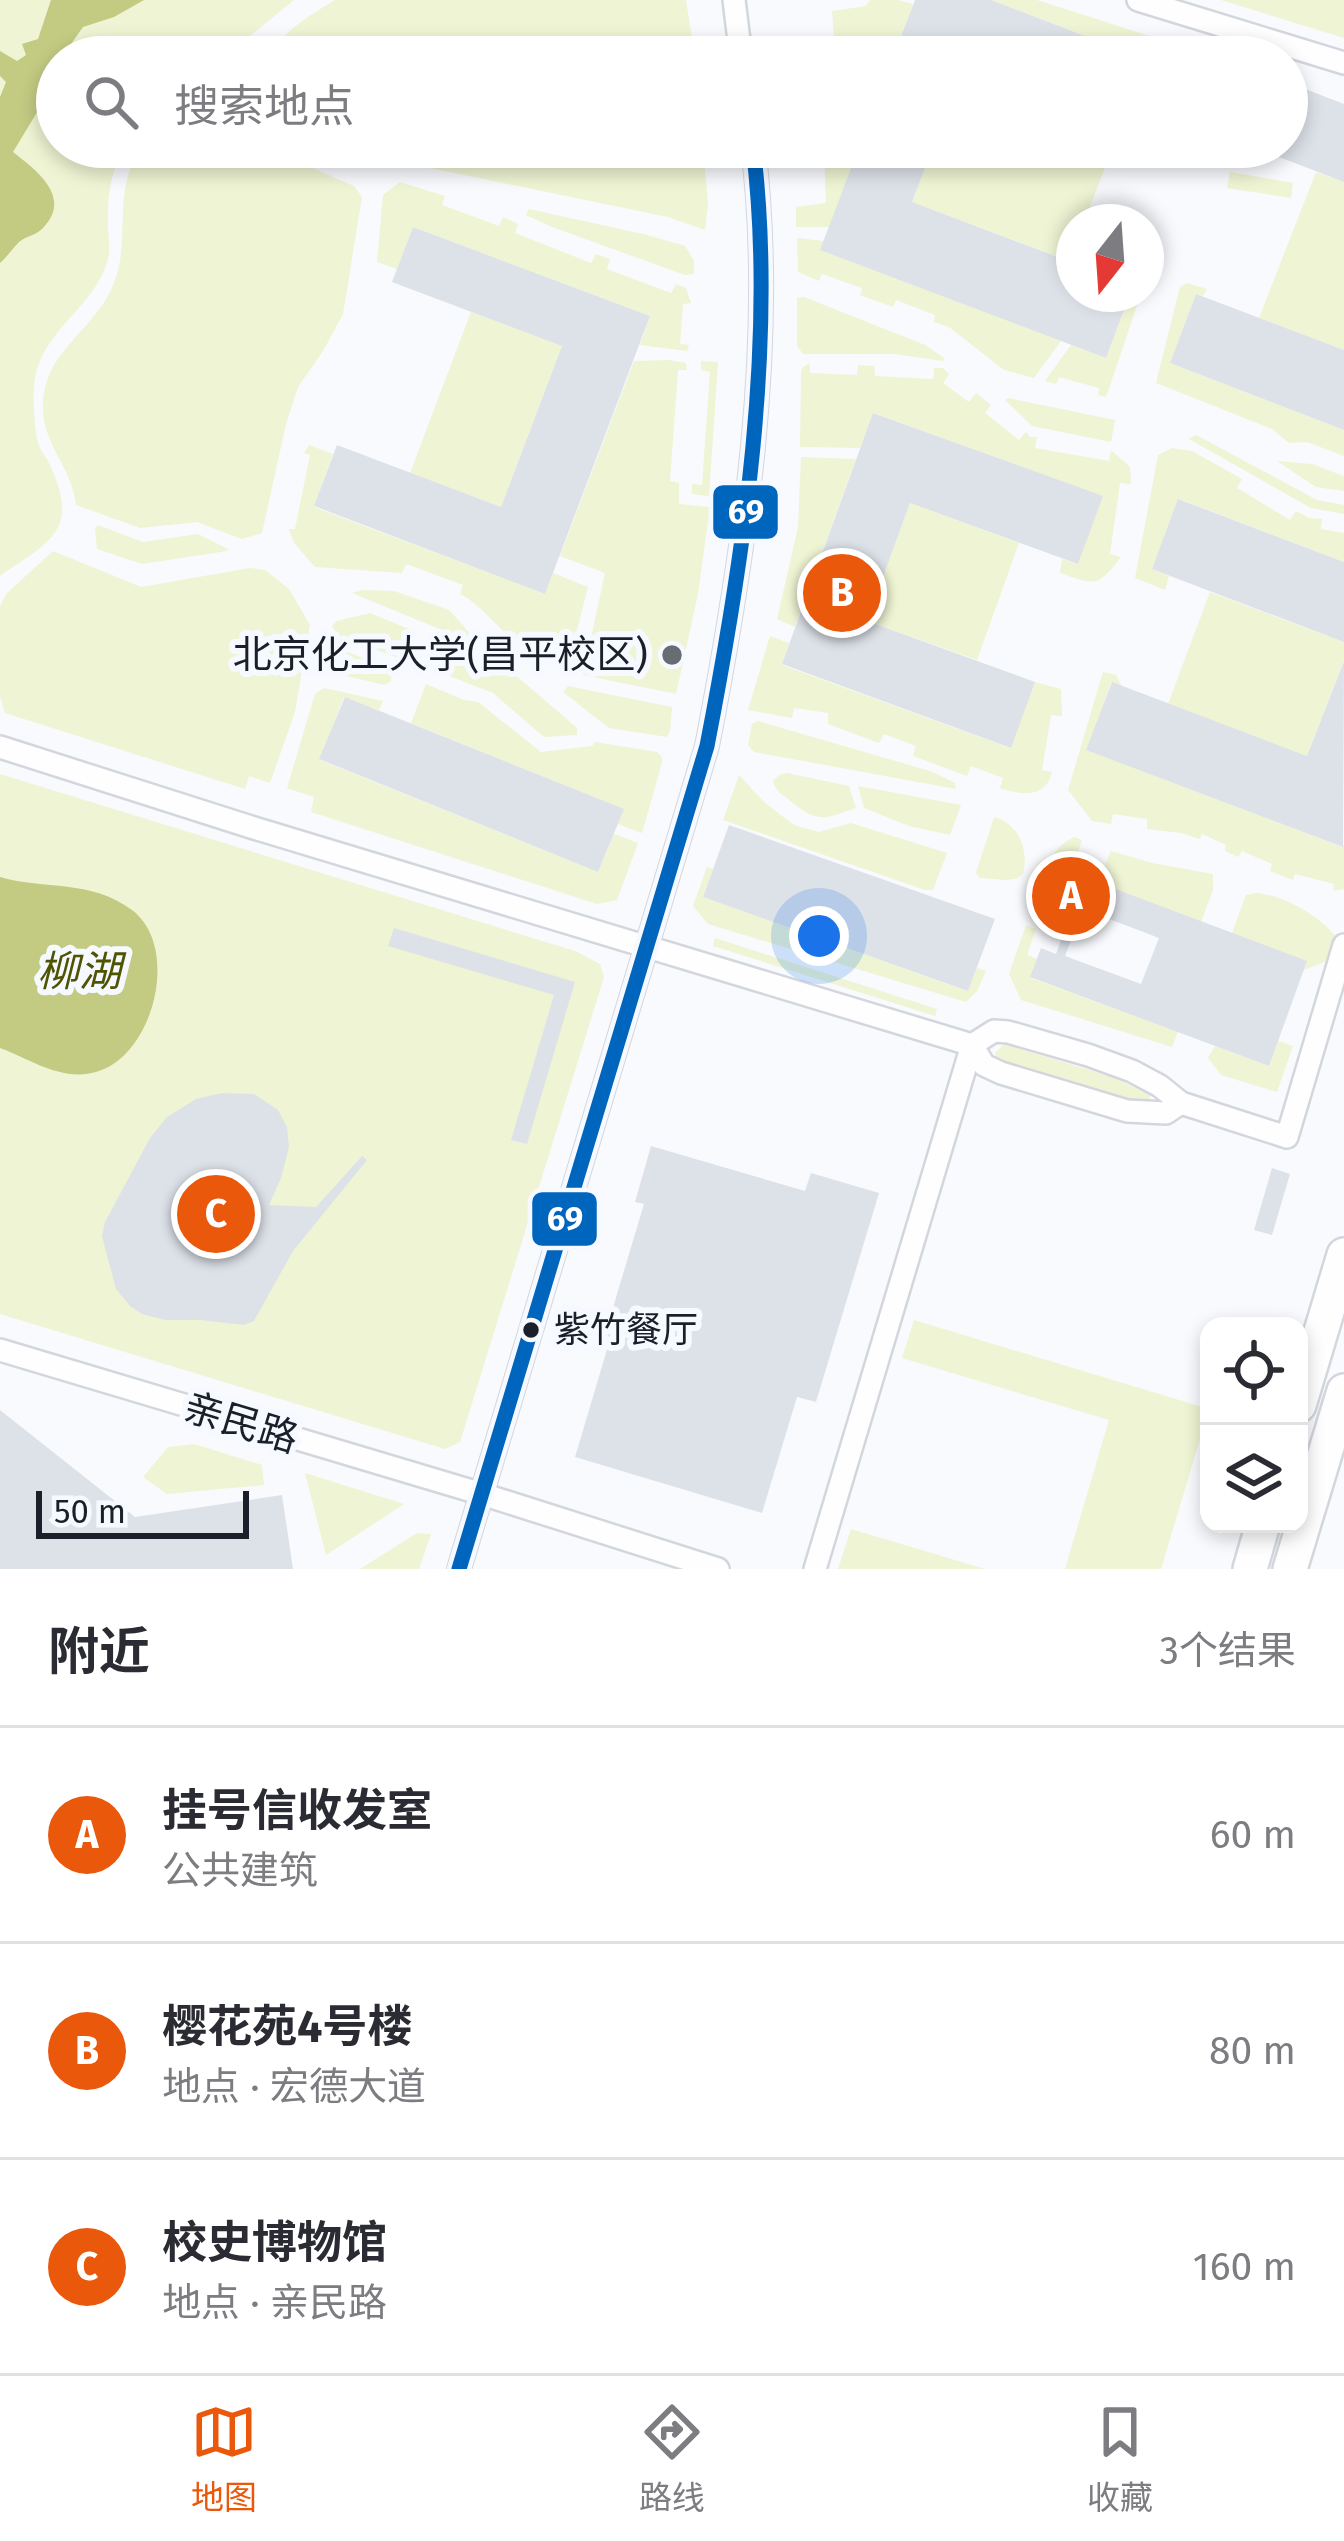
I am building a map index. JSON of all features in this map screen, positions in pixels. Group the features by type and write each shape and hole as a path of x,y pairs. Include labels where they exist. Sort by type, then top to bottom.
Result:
{"main road":[{"path":"1308,1375 1344,1255"},
{"path":"1290,1569 1344,1391"},
{"path":"1250,1569 1260,1533"}],"street":[{"path":"734,0 738,36"},
{"path":"1138,0 1256,36"},
{"path":"1308,52 1344,63"},
{"path":"459,1569 704,760 742,544 758,361 756,168"},
{"path":"0,747 972,1045 984,1065 1001,1073 1127,1111 1166,1113 1181,1103"},
{"path":"815,1569 972,1045 994,1031 1050,1043 1132,1071 1181,1103 1286,1137 1344,945"},
{"name":"亲民路","path":"0,1350 718,1569"}],"shaded area":[{"path":"0,0 294,0 250,36 36,36 36,168 115,168 108,215 109,254 103,272 49,344 35,379 37,437 59,490 60,522 46,543 0,576"},
{"path":"335,0 686,0 692,36 286,36"},
{"path":"870,0 913,4 901,36 833,36 832,11 866,6"},
{"path":"991,0 1037,0 1149,36 1086,36"},
{"path":"1221,0 1344,0 1344,38"},
{"path":"131,168 312,168 354,186 362,197 343,314 298,387 262,533 242,539 197,522 140,528 76,505 53,446 44,422 45,390 59,358 111,290 121,254"},
{"path":"430,168 705,168 705,230 668,217"},
{"path":"825,168 851,168 829,227 796,227 796,207 826,203"},
{"path":"925,168 1105,168 1091,204 1056,204 1056,256 912,202"},
{"path":"1230,172 1293,183 1291,198 1227,188"},
{"path":"1316,172 1344,182 1344,350 1259,318"},
{"path":"400,182 445,196 442,205 499,226 503,217 518,224 515,233 591,263 596,254 610,259 607,269 671,293 676,284 686,288 691,303 683,304 680,344 689,345 687,351 640,345 650,316 413,227 397,269 377,262 383,195"},
{"path":"529,209 685,246 694,261 694,274 685,275 552,227 526,215"},
{"path":"797,238 824,241 821,250 1061,341 1034,378 1004,370 949,327 934,322 935,315 896,300 893,307 860,295 862,288 822,274 819,281 798,272"},
{"path":"1187,283 1207,289 1203,296 1196,294 1170,363 1344,430 1344,456 1307,442 1289,443 1272,429 1156,383 1180,287"},
{"path":"797,298 925,345 943,361 894,354 803,354 797,346"},
{"path":"471,312 562,346 501,507 410,473"},
{"path":"1123,312 1135,312 1106,397 1098,395 1099,388 1059,377 1056,384 1045,381 1071,345 1106,358"},
{"path":"634,361 686,363 687,370 678,370 670,481 679,483 679,504 710,507 698,594 676,694 583,675 605,573 560,556"},
{"path":"701,361 718,362 709,496 692,494 692,484 702,485 710,372 701,370"},
{"path":"810,363 810,373 857,375 858,365 874,366 875,376 933,379 934,368 943,368 949,374 943,383 969,402 976,393 991,405 985,413 1019,440 1026,432 1037,437 1035,448 1109,461 1111,450 1130,467 1131,484 1120,483 1110,554 1121,557 1095,581 1060,573 1062,559 1078,564 1102,496 874,413 860,448 800,447 801,376 802,368"},
{"path":"1005,400 1115,420 1111,442 1032,426"},
{"path":"1196,435 1317,500 1344,505 1344,514 1311,508 1189,439"},
{"path":"309,445 333,454 314,507 545,594 553,573 588,587 567,669 521,647 460,594 463,585 406,564 402,573 315,567 294,543 289,529 295,529 310,455 304,453"},
{"path":"1172,448 1192,451 1242,479 1237,488 1290,520 1296,511 1322,519 1321,529 1344,533 1344,562 1179,499 1152,569 1169,576 1165,590 1135,578 1158,455"},
{"path":"801,457 856,459 795,627 777,619 798,527"},
{"path":"1277,461 1312,464 1344,476 1344,491 1316,487"},
{"path":"910,503 1019,543 977,660 867,621"},
{"path":"98,525 143,542 198,534 228,549 142,564 97,549"},
{"path":"53,551 141,587 250,568 265,570 289,589 310,625 295,712 270,783 249,776 245,789 5,713 0,696 0,606 6,594"},
{"path":"394,591 449,610 481,646 352,593"},
{"path":"1210,592 1344,642 1344,660 1307,756 1168,704"},
{"path":"370,613 409,629 403,660 337,635 332,626"},
{"path":"770,636 789,643 782,665 1010,748 1035,682 1061,689 1062,716 1051,715 1042,770 1052,772 1049,781 1032,793 1008,790 1000,788 1003,778 971,766 967,776 913,756 916,746 884,734 879,743 828,724 828,713 794,708 792,718 748,710"},
{"path":"328,644 392,670 391,681 385,685 324,671"},
{"path":"443,644 504,665 577,728 577,735 544,737 493,693 444,674"},
{"path":"1103,672 1116,675 1122,687 1111,683 1087,750 1344,845 1344,889 1333,891 1334,884 1295,874 1293,880 1270,871 1272,864 1242,851 1238,857 1225,851 1226,845 1202,834 1200,839 1147,829 1147,819 1113,814 1111,824 1092,821 1068,790"},
{"path":"426,684 478,702 541,752 595,742 657,752 662,763 642,833 618,824 623,809 411,723"},
{"path":"568,686 672,707 670,731 667,737 609,728 563,692"},
{"path":"324,688 383,701 379,710 344,697 320,760 598,872 614,834 638,843 617,900 597,904 311,812 314,797 287,788 315,694"},
{"path":"758,721 933,772 955,783 956,789 754,752 748,745 752,724"},
{"path":"787,773 849,786 856,808 830,816 809,814 776,789 773,781"},
{"path":"0,774 575,951 600,964 604,977 460,1442 445,1449 0,1314"},
{"path":"739,775 794,825 819,832 851,823 947,853 933,890 723,820"},
{"path":"858,786 961,805 950,835 909,826 864,808"},
{"path":"994,817 1010,825 1023,847 1023,874 1015,879 980,878 976,873"},
{"path":"1074,837 1082,840 1077,856 1104,867 1111,851 1213,874 1213,890 1201,922 1070,873 1063,892 1052,888 1047,900 1036,897 1053,855"},
{"path":"707,867 713,869 703,897 967,991 977,968 986,971 966,1002 708,924 693,906"},
{"path":"1246,895 1289,902 1322,923 1338,940 1332,959 1304,970 1306,961 1232,933"},
{"path":"1026,925 1036,929 1027,955 1037,959 1031,978 1178,1032 1172,1047 1021,1000 1009,974"},
{"path":"715,938 937,1009 935,1016 713,946"},
{"path":"1278,1041 1293,1046 1277,1092 1221,1075 1208,1058 1215,1046 1269,1066"},
{"path":"1004,1044 1115,1078 1150,1095 1150,1100 1135,1102 1003,1063 995,1053"},
{"path":"914,1320 1200,1406 1200,1439 1161,1569 1065,1569 1109,1420 902,1358"},
{"path":"194,1444 262,1465 264,1485 167,1494 143,1477 168,1447"},
{"path":"305,1473 404,1504 326,1555"},
{"path":"851,1529 985,1569 838,1569"},
{"path":"417,1533 431,1534 419,1569 360,1569"}],"water":[{"path":"51,0 144,0 83,27 77,36 39,36"},
{"path":"36,40 36,114 13,152 48,185 54,206 41,230 19,242 0,263 0,97 6,82 0,76 0,51 17,61 26,55 22,44"},
{"name":"柳湖","path":"0,877 100,894 132,910 147,927 155,949 154,999 133,1045 116,1062 96,1072 71,1074 0,1048"}],"building":[{"path":"915,0 991,0 1085,36 901,36"},
{"path":"1308,90 1344,104 1344,182 1308,168"},
{"path":"851,168 925,168 912,202 1056,256 1056,312 1123,312 1106,358 820,250"},
{"path":"413,227 650,316 545,594 314,506 337,445 501,507 562,346 392,282"},
{"path":"1196,294 1344,350 1344,430 1170,363"},
{"path":"873,413 1103,496 1078,564 910,503 867,621 1035,682 1011,748 782,664"},
{"path":"1178,499 1344,562 1344,642 1152,569"},
{"path":"1344,661 1343,847 1086,750 1112,682 1307,756"},
{"path":"345,697 624,809 598,872 319,759"},
{"path":"729,825 995,919 968,991 703,897"},
{"path":"1070,872 1307,961 1269,1066 1030,977 1041,948 1056,954 1073,906 1059,901","holes":["1083,909 1159,938 1141,984 1065,956"]},
{"path":"394,928 575,982 527,1144 511,1140 554,995 388,946"},
{"path":"222,1093 254,1094 278,1110 287,1127 289,1147 269,1205 316,1207 362,1156 367,1160 293,1251 254,1321 244,1325 142,1314 116,1289 102,1236 105,1222 150,1138 167,1117 196,1099"},
{"name":"紫竹餐厅","path":"651,1146 805,1191 811,1173 879,1193 816,1402 797,1397 762,1513 575,1457 644,1204 635,1202"},
{"path":"1272,1168 1290,1174 1272,1235 1254,1230"},
{"path":"0,1410 135,1517 282,1495 293,1569 0,1569"}],"transit line":[{"name":"69","path":"459,1569 707,746 753,448 761,295 755,168"}],"place":[{"name":"樱花苑4号楼","path":"842,593"},
{"name":"北京化工大学(昌平校区)","path":"672,655"},
{"name":"挂号信收发室","path":"1071,896"},
{"name":"校史博物馆","path":"216,1214"},
{"name":"紫竹餐厅","path":"531,1330"}]}
